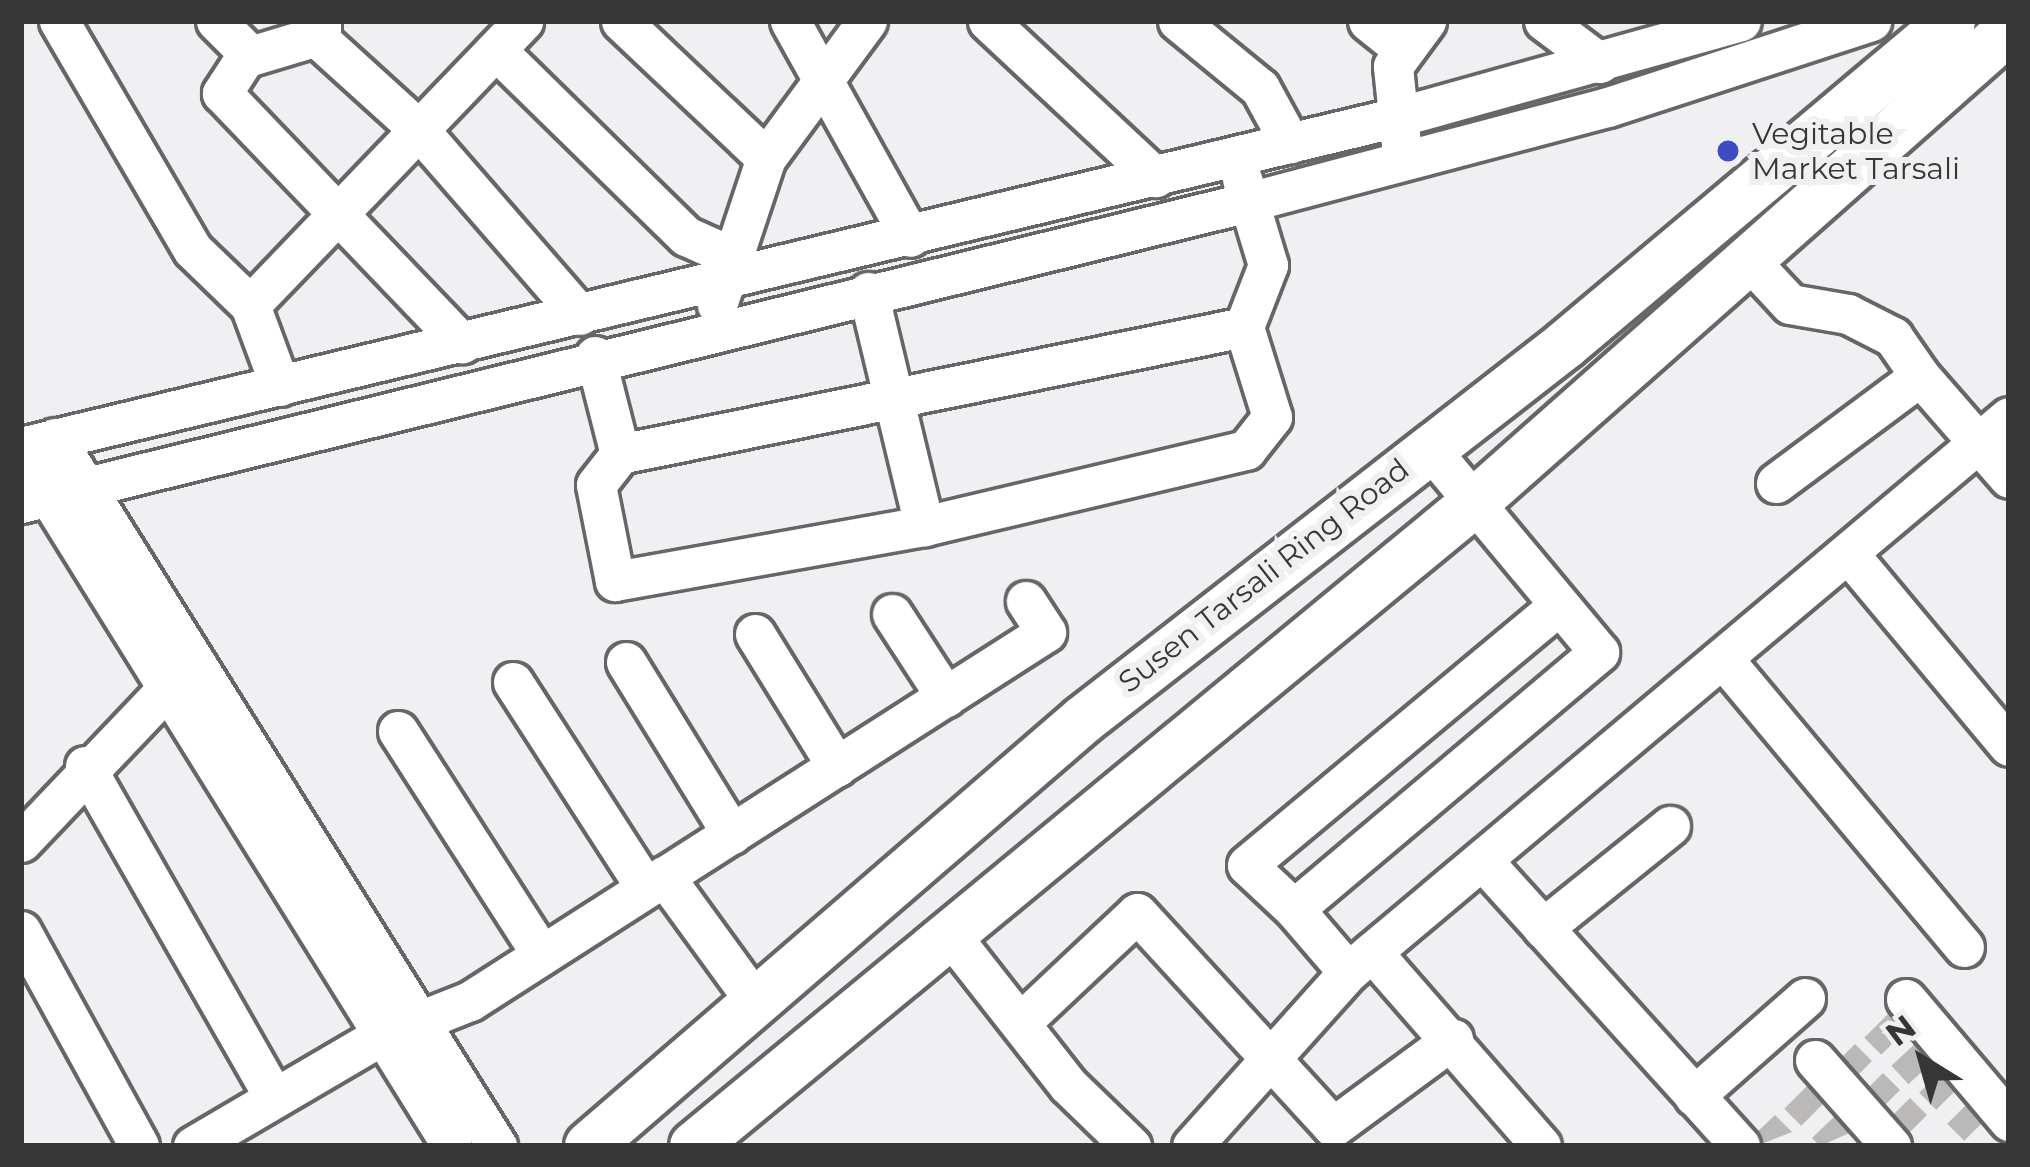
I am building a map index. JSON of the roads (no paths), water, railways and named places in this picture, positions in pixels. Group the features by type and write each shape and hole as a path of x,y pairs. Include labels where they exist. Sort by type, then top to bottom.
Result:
{"main road":[{"name":"Susen Tarsali Ring Road","path":"590,1146 1083,720 1952,21"},
{"path":"694,1146 1474,503 2009,30"}],"street":[{"path":"59,21 193,250 250,305 280,386"},
{"path":"216,21 247,57"},
{"path":"621,21 766,158"},
{"path":"790,21 910,237"},
{"path":"715,328 723,267 766,158 867,21"},
{"path":"988,21 1155,177"},
{"path":"1178,21 1260,88 1290,143"},
{"path":"1368,21 1415,36 1393,66 1394,118 1405,160"},
{"path":"1544,21 1600,63"},
{"path":"452,1146 162,694 52,497 32,446 580,315 723,267 910,237 1394,118 1600,63 1692,28 1741,21"},
{"path":"52,497 595,356 1248,202 1871,21"},
{"path":"462,343 221,93 247,57 319,28 418,130 580,315"},
{"path":"250,305 509,35 686,236 723,267"},
{"path":"1236,157 1268,265 1244,327 1272,416 1246,450 924,526 620,586 596,485 620,454 1244,327"},
{"path":"1749,260 1790,304 1892,338 1920,376 1995,428 2009,478"},
{"path":"868,292 924,526"},
{"path":"595,356 620,454"},
{"path":"1776,483 1920,376"},
{"path":"1192,1146 1267,1053 1360,962 1995,428"},
{"path":"1294,910 1599,652 1428,447"},
{"path":"52,497 416,1021 496,1146"},
{"path":"1848,553 2009,746"},
{"path":"193,1146 379,1036 542,955 1046,632 1026,601"},
{"path":"1524,1140 1454,1039 1294,910 1247,865 1559,604"},
{"path":"892,614 946,697"},
{"path":"755,634 837,767"},
{"path":"1724,660 1964,947"},
{"path":"626,662 732,834"},
{"path":"513,682 655,882 758,1004"},
{"path":"21,842 85,766 162,694"},
{"path":"398,730 542,955"},
{"path":"85,766 274,1098"},
{"path":"1543,928 1670,826"},
{"path":"1482,860 1740,1146"},
{"path":"1021,1022 1137,914 1333,1127 1454,1039"},
{"path":"21,931 139,1146"},
{"path":"948,932 1131,1146"},
{"path":"1694,1096 1805,998"},
{"path":"1906,999 2009,1121"},
{"path":"1815,1060 1891,1146"}],"place":[{"name":"Vegitable Market Tarsali","path":"1728,151"}]}
